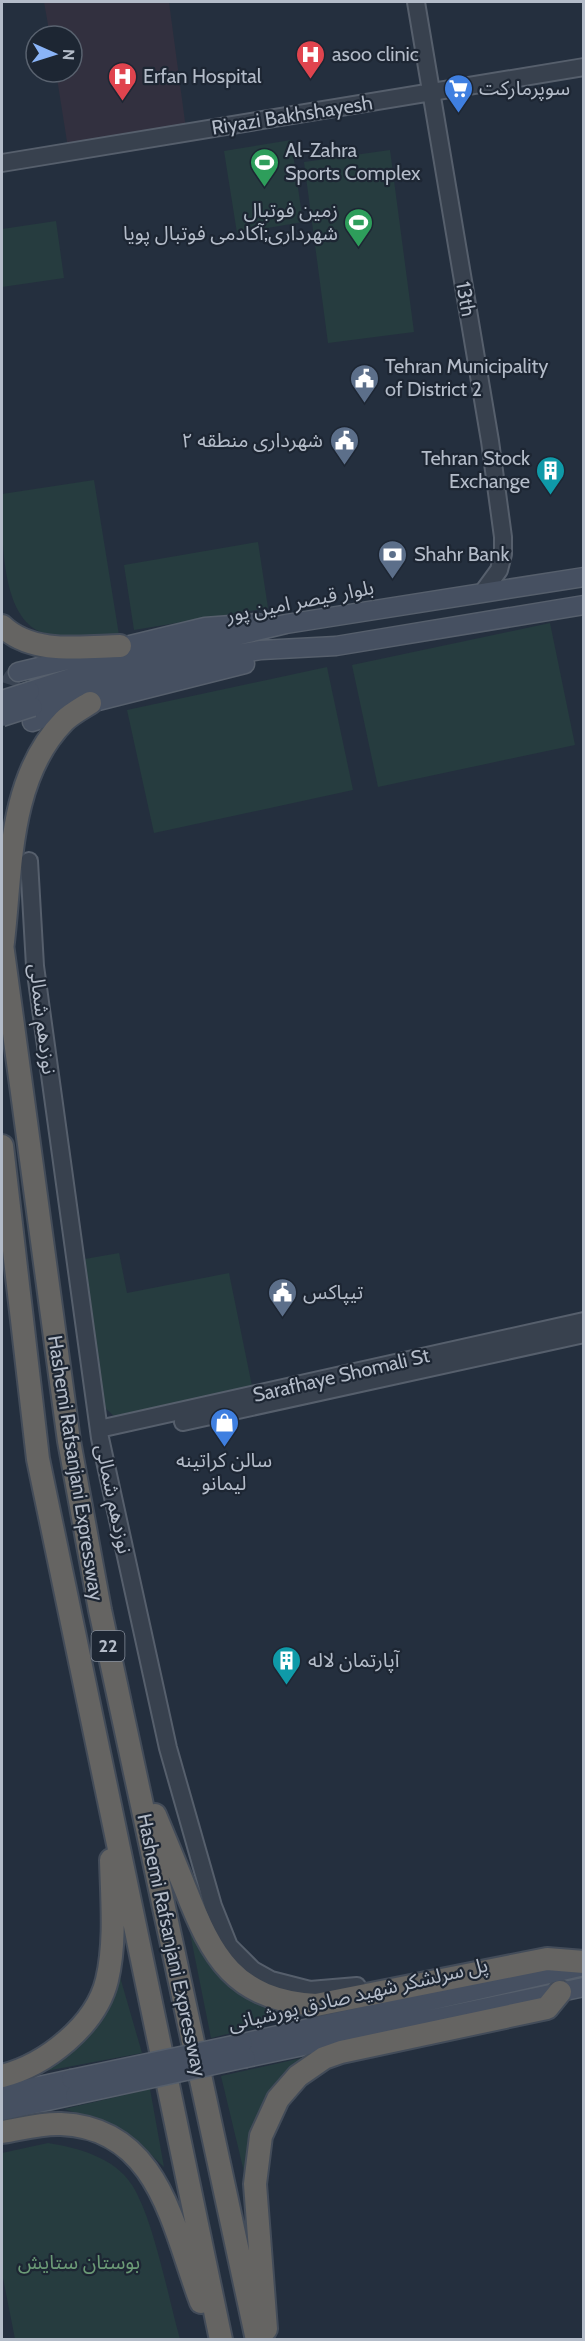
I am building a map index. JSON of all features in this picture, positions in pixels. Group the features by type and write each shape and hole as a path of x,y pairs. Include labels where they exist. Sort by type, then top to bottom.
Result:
{"highway":[{"path":"2,626 18,638 47,646 120,646"},
{"path":"2,950 13,839 32,773 56,731 66,719 90,703"},
{"name":"Hashemi Rafsanjani Expressway","path":"2,944 69,1441 100,1610 257,2340"},
{"name":"Hashemi Rafsanjani Expressway","path":"2,1146 38,1459 221,2340"},
{"path":"134,1762 207,1941 231,1973 260,1992 284,2001 316,2005 547,1959 584,1964"},
{"path":"2,2076 28,2067 73,2035 97,2003 106,1983 111,1940 109,1802"},
{"path":"267,2340 255,2184 261,2136 278,2099 298,2076 324,2058 356,2048 547,2008 560,1992"},
{"path":"2,2132 42,2125 81,2127 97,2132 132,2152 154,2179 168,2206 216,2340"}],"main road":[{"name":"بلوار قیصر امین پور","path":"32,707 101,668 286,624 584,577"},
{"name":"بلوار قیصر امین پور","path":"32,707 171,667 261,650 336,646 584,605"},
{"path":"18,672 205,627 248,622 286,624"},
{"path":"2,717 32,707 90,703 249,663 297,648"},
{"path":"2,700 32,707"},
{"name":"پل سرلشکر شهید صادق پورشیانی","path":"244,2051 584,1964"},
{"name":"پل سرلشکر شهید صادق پورشیانی","path":"2,2094 73,2087 244,2051 584,1987"},
{"name":"پل سرلشکر شهید صادق پورشیانی","path":"2,2112 73,2087"}],"street":[{"name":"13th","path":"416,2 490,441 503,537 503,554 499,570 483,592"},
{"name":"Riyazi Bakhshayesh","path":"2,163 584,67"},
{"name":"نوزدهم شمالی","path":"29,861 35,966 100,1434 168,1748 213,1906 229,1946 253,1971 290,1987 310,1990 338,1989 396,1978"},
{"name":"Sarafhaye Shomali St","path":"100,1434 584,1321"},
{"name":"Sarafhaye Shomali St","path":"100,1434 584,1334"}],"shaded area":[{"name":"Erfan Hospital","path":"44,2 169,2 186,129 68,148 58,84 84,84 84,24 48,24"}],"green space":[{"name":"Al-Zahra Sports Complex","path":"291,140 303,222 237,233 224,151"},
{"name":"زمین فوتبال شهرداری;آکادمی فوتبال پویا","path":"390,150 414,332 328,343 304,162"},
{"path":"56,221 64,278 2,287 2,229"},
{"path":"94,480 119,635 70,636 41,632 28,623 18,609 11,592 6,572 2,530 2,494"},
{"path":"258,542 268,608 134,630 124,565"},
{"path":"550,623 575,745 378,787 352,665"},
{"path":"327,667 353,790 154,833 127,710"},
{"path":"119,1253 127,1293 229,1273 252,1386 114,1416 104,1407 79,1260"},
{"path":"190,1933 299,2010 300,2016 211,2038"},
{"path":"118,1970 142,2053 35,2073"},
{"path":"315,2055 245,2176 221,2076"},
{"path":"150,2089 164,2167 133,2138 114,2125 64,2109"},
{"name":"بوستان ستایش","path":"48,2143 94,2155 116,2167 132,2185 154,2238 180,2339 15,2339 2,2273 2,2153"}],"tunnel":[{"path":"11,711 8,690 11,680 18,672"}],"place":[{"name":"asoo clinic","path":"311,80"},
{"name":"Erfan Hospital","path":"122,102"},
{"name":"سوپرمارکت","path":"458,114"},
{"name":"Al-Zahra Sports Complex","path":"264,188"},
{"name":"زمین فوتبال شهرداری;آکادمی فوتبال پویا","path":"359,248"},
{"name":"Tehran Municipality of District 2","path":"364,404"},
{"name":"شهرداری منطقه ۲","path":"344,466"},
{"name":"Tehran Stock Exchange","path":"551,496"},
{"name":"Shahr Bank","path":"393,580"},
{"name":"تیپاکس","path":"282,1318"},
{"name":"سالن کراتینه لیمانو","path":"224,1448"},
{"name":"آپارتمان لاله","path":"287,1686"}]}
